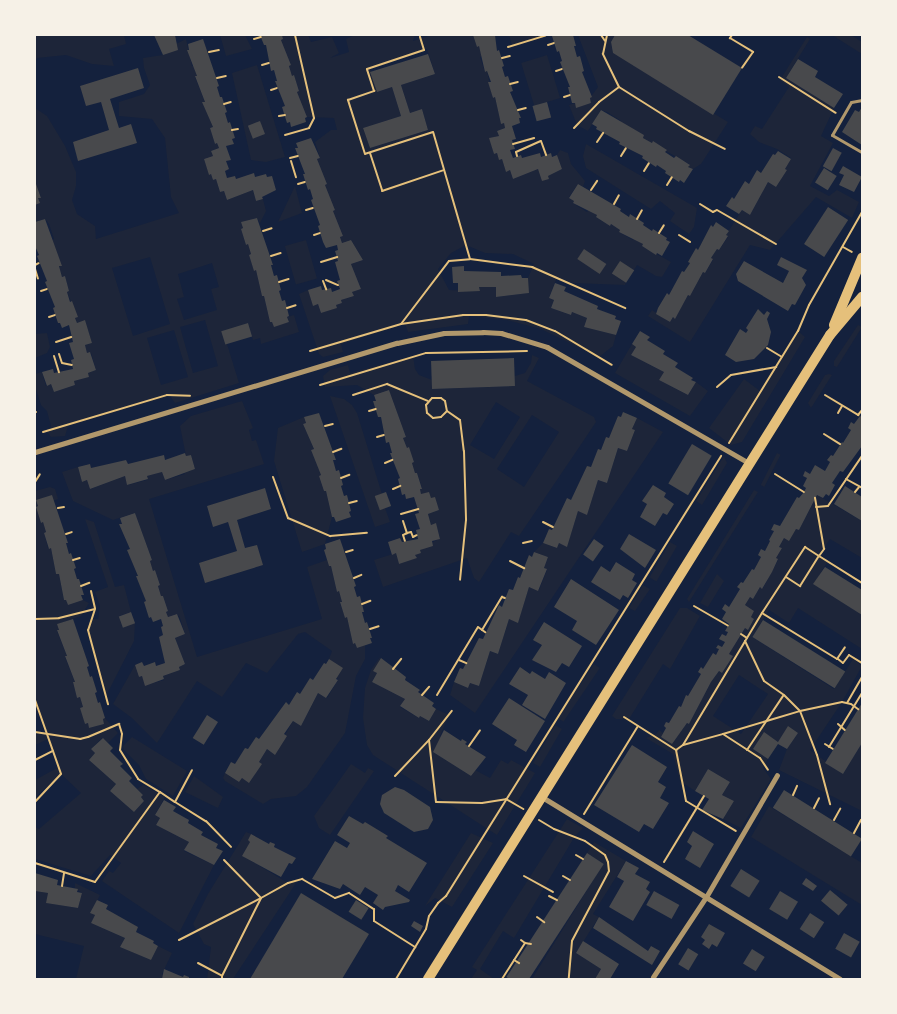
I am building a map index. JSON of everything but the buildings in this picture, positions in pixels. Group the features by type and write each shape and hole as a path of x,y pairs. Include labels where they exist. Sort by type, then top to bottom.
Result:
{"main road":[{"path":"830,335 862,258"},
{"path":"428,979 830,335 862,297"}],"street":[{"path":"35,452 397,343 444,333 483,332 501,333 547,347 749,463"},
{"path":"653,977 706,897 777,775"},
{"path":"542,796 840,979"}],"lane":[{"path":"862,100 851,102 832,136 862,152"}],"path":[{"path":"285,135 309,128 314,118 296,35"},
{"path":"601,35 605,41"},
{"path":"607,35 603,54 619,87 689,131 726,149"},
{"path":"732,35 730,38 753,52 742,68"},
{"path":"508,47 545,36"},
{"path":"254,39 261,37"},
{"path":"420,37 424,50 367,69 374,91 348,100 365,154 433,132 470,258"},
{"path":"548,45 554,43"},
{"path":"209,52 219,50"},
{"path":"502,58 510,56"},
{"path":"262,65 269,63"},
{"path":"556,71 562,69"},
{"path":"217,78 226,76"},
{"path":"779,77 843,117"},
{"path":"510,84 518,82"},
{"path":"574,128 599,102 619,87"},
{"path":"271,90 277,88"},
{"path":"564,97 570,95"},
{"path":"224,104 232,102"},
{"path":"518,110 526,108"},
{"path":"279,116 285,115"},
{"path":"232,130 238,129"},
{"path":"597,142 603,133"},
{"path":"513,144 534,138"},
{"path":"517,156 516,152 541,141 546,155"},
{"path":"621,156 626,148"},
{"path":"370,152 382,191 444,170"},
{"path":"296,177 291,160 298,156"},
{"path":"644,171 649,163"},
{"path":"668,185 672,177"},
{"path":"591,190 596,181"},
{"path":"298,184 305,182"},
{"path":"614,204 619,196"},
{"path":"700,204 713,212 717,210 776,244"},
{"path":"306,210 313,208"},
{"path":"636,218 642,210"},
{"path":"729,443 782,357 862,212"},
{"path":"660,233 664,225"},
{"path":"263,231 272,228"},
{"path":"314,236 320,234"},
{"path":"680,235 690,242"},
{"path":"271,256 281,253"},
{"path":"321,262 337,257"},
{"path":"401,324 449,261 470,258 532,266 625,308"},
{"path":"35,264 39,263"},
{"path":"35,269 38,279"},
{"path":"279,282 289,279"},
{"path":"326,289 324,280 338,285"},
{"path":"41,291 47,289"},
{"path":"287,308 296,305"},
{"path":"48,317 55,315"},
{"path":"56,342 71,337"},
{"path":"767,348 782,357"},
{"path":"320,385 426,353 526,351"},
{"path":"59,354 62,363 72,365"},
{"path":"54,356 59,372"},
{"path":"717,387 731,375 776,367"},
{"path":"353,395 387,384 428,401"},
{"path":"43,432 167,394 192,397"},
{"path":"825,396 858,415 862,410"},
{"path":"447,411 441,417 429,416 425,409 428,401 436,397 441,398 445,401 447,411 460,420 464,451 466,520 460,580"},
{"path":"838,412 842,406"},
{"path":"369,411 376,409"},
{"path":"325,426 332,424"},
{"path":"824,434 840,444"},
{"path":"377,437 384,435"},
{"path":"333,452 341,449"},
{"path":"816,506 828,506 862,456"},
{"path":"385,462 392,460"},
{"path":"396,979 426,929 429,916 438,903 446,896 717,462"},
{"path":"35,482 40,474"},
{"path":"775,474 804,492"},
{"path":"341,478 349,475"},
{"path":"273,477 288,518 330,536 367,532"},
{"path":"846,479 861,488 855,492"},
{"path":"393,489 400,486"},
{"path":"786,577 800,586 824,549 815,498"},
{"path":"349,503 357,500"},
{"path":"58,508 64,506"},
{"path":"401,514 418,509"},
{"path":"403,521 407,533"},
{"path":"543,522 553,528"},
{"path":"66,534 72,532"},
{"path":"407,533 411,532 413,537 417,536"},
{"path":"405,541 403,535 407,533"},
{"path":"523,542 532,541"},
{"path":"683,745 745,641 805,547 862,583"},
{"path":"346,552 352,550"},
{"path":"73,560 80,558"},
{"path":"510,561 524,568"},
{"path":"354,578 361,576"},
{"path":"81,586 89,583"},
{"path":"91,591 95,609 88,630 108,704"},
{"path":"482,630 502,597 506,598"},
{"path":"362,604 370,601"},
{"path":"694,606 728,626"},
{"path":"35,619 60,618 95,609"},
{"path":"762,614 843,663 849,654 862,663"},
{"path":"370,629 379,626"},
{"path":"437,695 478,628 486,632"},
{"path":"741,634 747,638"},
{"path":"745,641 764,681 784,695 800,710 830,804"},
{"path":"837,659 845,647"},
{"path":"393,669 402,659"},
{"path":"458,659 466,663"},
{"path":"847,703 862,677"},
{"path":"422,695 429,687"},
{"path":"829,747 862,693"},
{"path":"746,750 784,695"},
{"path":"35,700 61,774 35,802"},
{"path":"676,750 683,745 800,710 847,703 858,709"},
{"path":"395,776 452,710"},
{"path":"624,717 676,750 686,801 742,834"},
{"path":"35,732 46,732 80,739 88,738 119,724 122,734 120,750 138,779 206,821 231,847"},
{"path":"838,724 845,730"},
{"path":"580,820 638,726"},
{"path":"469,746 480,730"},
{"path":"722,734 760,758 768,770"},
{"path":"428,740 436,802 482,804 506,799 554,829 585,841 605,855 609,871 572,941 568,979"},
{"path":"825,744 833,749"},
{"path":"35,760 53,751"},
{"path":"175,802 192,770"},
{"path":"792,795 797,786"},
{"path":"35,863 95,882 160,792"},
{"path":"660,869 704,796"},
{"path":"814,808 819,798"},
{"path":"834,820 840,809"},
{"path":"854,833 861,820"},
{"path":"576,855 583,859"},
{"path":"224,860 261,898"},
{"path":"62,886 65,872"},
{"path":"524,876 552,892"},
{"path":"563,876 570,880"},
{"path":"179,940 288,883 302,880 335,898 349,893 374,909 374,921 415,947"},
{"path":"549,896 557,900"},
{"path":"198,963 222,978 261,898"},
{"path":"537,916 544,922"},
{"path":"522,940 525,943 531,944"},
{"path":"502,979 525,943"},
{"path":"514,960 519,963"}],"shaded area":[{"path":"35,35 124,35 126,44 109,49 114,66 92,64 66,55 37,58 35,63"},
{"path":"220,35 245,35 252,49 226,56"},
{"path":"282,35 308,35 311,42 332,37 339,53 330,58 349,52 346,39 355,35 415,35 413,41 433,35 473,35 477,46 479,46 485,72 487,71 501,123 504,123 505,128 497,131 499,136 490,138 494,154 497,153 499,159 502,159 506,171 510,170 513,179 538,169 548,176 562,169 557,155 560,150 568,153 571,164 585,181 583,187 578,184 569,197 574,201 573,203 587,212 589,210 597,215 596,217 620,230 619,232 633,240 634,238 643,244 642,246 671,262 662,277 656,276 637,265 634,270 620,262 613,274 626,282 625,285 573,283 557,277 549,298 554,300 551,308 571,315 572,312 587,318 584,327 616,335 613,346 599,357 541,329 507,320 469,316 468,324 408,332 405,324 341,344 343,352 323,357 319,354 299,294 308,290 313,305 318,304 321,313 336,308 336,305 342,303 341,300 354,296 352,292 361,289 351,264 363,260 351,240 342,243 340,237 343,236 317,159 320,158 315,142 331,130 337,130 334,118 307,117 297,92 299,90 294,76 292,76 289,66 291,65 281,40 283,39","holes":["427,49 435,74 401,85 410,113 422,109 428,130 370,148 363,128 401,116 392,87 377,92 370,68","466,245 485,253 513,254 534,264 528,278 528,293 496,297 496,287 479,287 480,291 449,290 438,269 451,253"]},
{"path":"509,35 537,35 538,39 512,46"},
{"path":"578,35 615,35 611,42 613,53 728,122 701,164 693,169 688,167 689,164 643,138 644,135 620,123 621,121 601,110 588,131 577,125 569,105 575,103 577,107 591,103 590,98 598,87"},
{"path":"832,35 851,35 862,42 862,54"},
{"path":"807,37 810,39 786,78 834,108 821,136 833,143 810,186 829,196 837,190 859,202 852,218 816,197 770,250 750,245 690,342 648,316 652,310 670,322 673,317 675,318 703,272 705,273 713,260 711,258 728,237 726,235 742,210 750,215 768,182 776,187 787,170 785,169 791,158 777,149 759,142 750,134 755,126 762,129 789,87 780,80"},
{"path":"186,39 192,66 194,66 197,76 195,77 213,127 210,128 215,144 217,143 219,148 211,151 213,156 204,159 209,174 211,174 213,180 216,179 220,192 224,191 227,200 253,190 256,201 263,199 266,211 260,223 257,218 242,222 243,228 241,229 246,245 248,244 251,254 249,255 254,270 256,270 270,322 274,326 289,322 287,317 294,315 299,332 261,344 260,338 253,340 248,323 223,331 239,383 175,403 170,396 68,426 65,436 51,437 47,432 52,430 47,411 41,405 35,386 35,374 42,372 46,386 51,384 54,392 75,385 74,381 89,377 88,373 96,370 91,353 87,353 85,345 92,343 85,321 77,323 75,318 77,317 67,292 69,291 65,276 62,277 59,266 61,265 51,241 54,239 49,224 45,219 35,222 35,205 40,203 38,198 41,197 35,182 35,108 47,116 65,146 76,172 76,186 72,200 77,214 95,226 96,239 179,213 171,197 165,138 152,119 119,116 119,102 144,94 150,85 144,68 143,58 163,55 176,44","holes":["150,257 170,324 133,336 112,268","212,263 219,287 211,289 217,310 184,320 177,299 184,297 178,274","205,320 218,366 193,373 180,327","174,330 188,377 161,385 147,338"]},
{"path":"547,55 560,98 534,106 521,63"},
{"path":"257,65 285,157 266,162 251,160 232,73"},
{"path":"586,144 697,208 694,227 689,234 670,221 675,213 660,201 651,209 586,168 583,156"},
{"path":"295,186 302,213 278,222"},
{"path":"306,240 317,278 296,285 285,246"},
{"path":"858,325 862,327 837,367 834,366 834,361"},
{"path":"798,331 805,337 742,442 731,445 709,428 744,379 760,391"},
{"path":"47,333 50,347 47,353 35,358 35,334"},
{"path":"632,344 636,347 631,355 664,372 659,380 688,395 696,382 708,391 690,416 615,373"},
{"path":"532,355 539,358 527,381 594,417 596,422 519,536 511,532 479,582 474,578 467,558 383,587 374,560 396,553 399,564 416,558 415,555 420,550 440,538 436,524 431,525 428,514 439,510 431,498 421,494 420,489 422,488 417,473 415,473 412,463 414,462 403,438 406,437 389,390 374,395 357,385 325,387 323,376 330,370 348,365 350,373 413,356 415,369 419,375 432,380 432,389 515,386 515,376 525,373 531,363","holes":["496,402 520,417 494,459 470,445","532,415 559,432 524,487 497,469"]},
{"path":"825,375 832,375 811,408 808,403"},
{"path":"330,396 344,399 352,405 357,413 382,494 376,496 380,509 385,508 390,522 375,527"},
{"path":"242,401 253,428 249,430 252,441 256,440 264,464 149,499 197,657 322,619 307,567 327,560 329,566 331,566 337,592 339,591 342,602 340,603 345,617 347,617 353,643 355,643 357,648 365,645 365,659 356,676 345,733 307,787 296,796 271,799 263,804 225,781 223,778 225,773 239,782 242,778 250,782 261,764 259,762 267,749 274,754 293,721 301,726 318,693 327,698 338,680 329,659 332,651 305,632 298,634 267,673 246,663 222,697 197,681 157,743 132,718 113,704 135,665 139,677 142,676 146,685 164,680 163,676 180,670 179,667 185,664 175,638 185,634 180,618 177,614 168,617 166,612 168,611 158,586 160,585 155,570 153,571 150,561 152,560 135,513 113,520 73,501 62,472 78,467 82,482 87,480 90,489 125,476 128,485 147,480 147,476 162,472 165,480 185,474 195,469 191,455 186,456 180,426 191,416"},
{"path":"304,417 306,423 303,424 314,449 311,450 321,475 319,476 324,491 326,491 332,517 325,544 302,552 274,461 278,428"},
{"path":"637,418 663,432 475,713 450,695 454,682 468,688 470,683 479,686 490,651 498,654 509,619 518,622 529,587 539,590 547,570 544,568 548,557 534,552 543,543 557,548 559,543 567,546 578,511 587,514 598,480 607,483 618,448 627,451 635,430 632,429"},
{"path":"777,453 781,455 764,487 761,485"},
{"path":"724,456 727,463 702,505 696,501"},
{"path":"50,487 55,489 58,499 36,507 46,532 44,533 48,548 51,548 56,574 59,574 64,600 66,600 68,605 83,600 89,603 81,616 58,624 59,630 57,631 75,682 73,683 77,698 80,697 85,724 88,723 89,728 104,724 103,719 105,718 118,733 108,743 102,738 91,749 95,753 89,760 116,784 110,791 134,812 144,801 141,797 143,795 137,789 143,785 165,797 155,815 160,818 156,825 189,842 184,851 214,865 179,933 102,881 109,871 113,873 121,863 110,855 91,876 35,859 35,827 39,829 81,793 61,774 35,797 35,780 59,767 48,739 35,745 35,735 45,732 35,702 35,491"},
{"path":"754,490 758,492 689,602 687,599"},
{"path":"817,495 862,521 862,558 830,539 819,555 828,561 814,584 862,615 862,649 798,608 789,623 769,610 752,637 834,689 853,659 862,666 842,702 810,750 843,774 862,743 862,811 779,770 787,749 798,733 778,742 764,733 754,749 768,759 763,768 771,779 741,828 723,819 734,801 722,795 730,782 708,769 695,791 680,781 673,754 646,738 656,734 659,730 663,733 661,737 672,743 687,723 689,724 711,682 719,671 722,673 732,657 729,654 745,628 748,629 754,619 751,617 754,611 745,605 750,597 753,599 760,587 763,588 778,560 776,558 782,548 779,547 784,538 796,529 799,530","holes":["739,675 768,694 741,734 713,716"]},
{"path":"85,519 94,522 115,587 124,585 131,612 119,616 122,626 135,623 134,641 106,696 88,630 92,619 98,619 100,606 95,592 108,587"},
{"path":"670,542 677,546 656,582 650,578"},
{"path":"717,574 724,581 708,607 700,603"},
{"path":"643,585 650,589 635,611 629,608"},
{"path":"680,608 687,608 700,616 670,669 663,664 629,719 616,719 612,716"},
{"path":"380,657 377,673 372,682 405,699 400,707 419,718 420,716 429,721 436,709 449,715 440,736 442,738 433,752 471,776 475,770 490,778 501,760 508,764 511,760 535,773 497,835 373,755 367,745 363,718 365,688 371,670"},
{"path":"594,664 600,668 563,722 558,718"},
{"path":"555,725 562,729 540,767 533,763"},
{"path":"132,737 187,771 173,796 146,779 139,765 124,750 123,746"},
{"path":"351,764 365,773 368,768 374,771 330,835 319,828 314,816"},
{"path":"194,776 223,797 218,808 185,792"},
{"path":"769,806 862,863 862,905 751,837"},
{"path":"567,819 583,828 575,836 514,938 503,931 480,969 494,979 471,979 477,970 472,967"},
{"path":"246,832 251,834 250,842 243,856 288,883 298,880 233,979 207,979 211,947 204,944 193,924 208,894"},
{"path":"471,833 493,843 452,907 435,898 425,906"},
{"path":"594,842 626,861 593,914 599,917 576,953 601,969 595,979 532,979 603,864 587,853"},
{"path":"75,883 100,895 91,913 95,915 91,923 125,938 121,947 151,960 158,946 172,953 162,974 164,975 162,979 76,979 84,946 35,934 35,891 48,893 47,903 78,908 82,893 75,888"}]}
